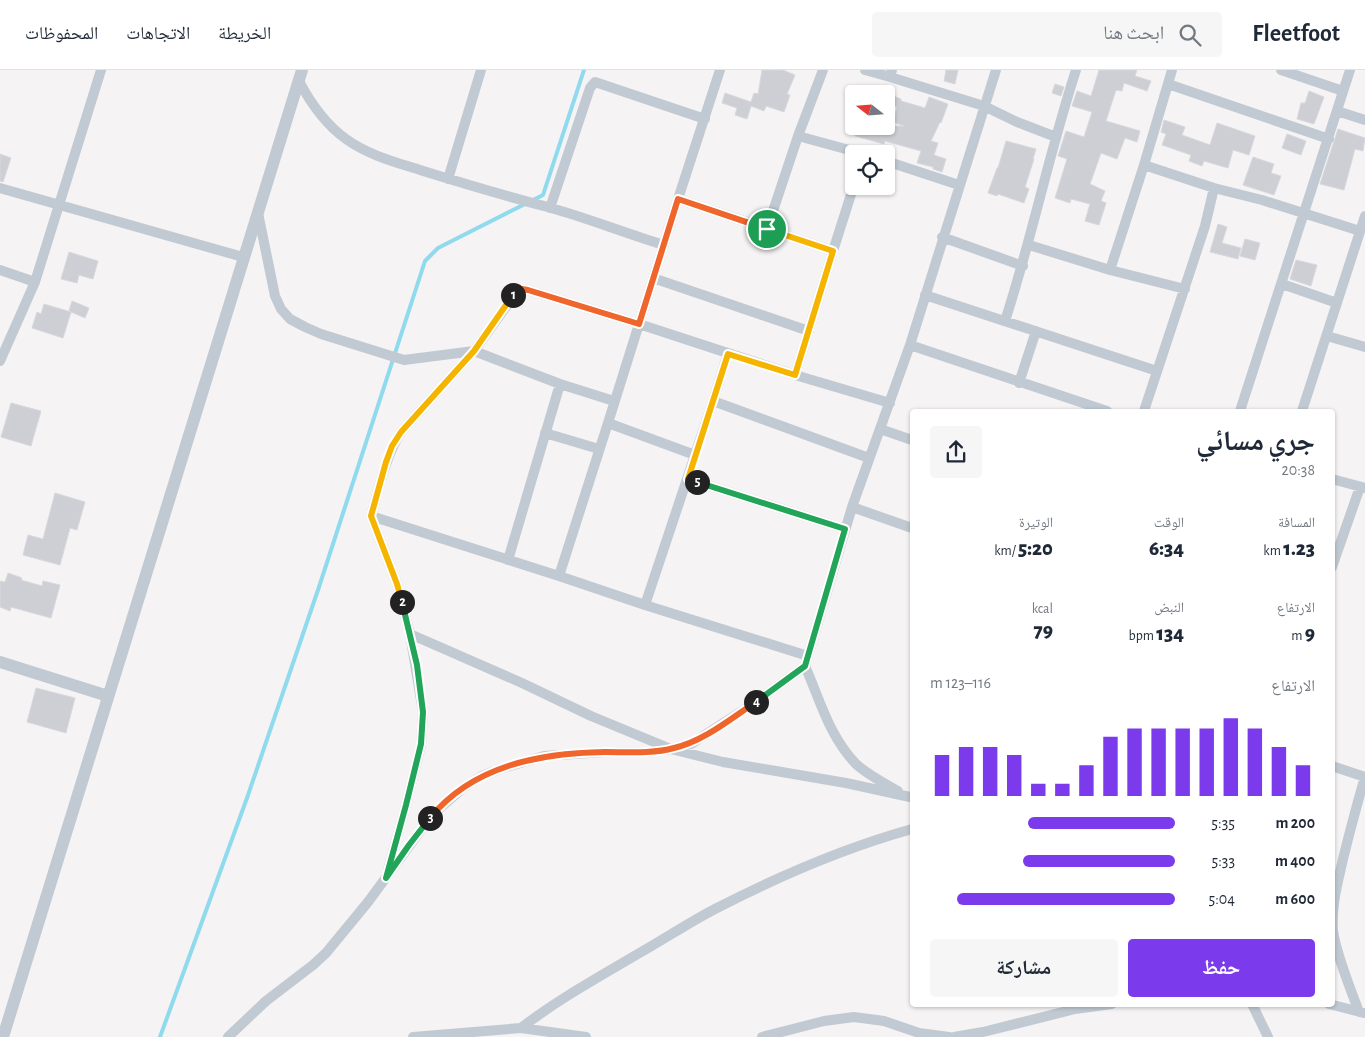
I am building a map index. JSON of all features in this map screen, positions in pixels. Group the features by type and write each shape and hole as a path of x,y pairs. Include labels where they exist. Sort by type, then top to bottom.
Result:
{"street":[{"path":"0,361 35,282 101,70"},
{"path":"448,179 481,70"},
{"path":"559,576 720,70"},
{"path":"767,229 822,70"},
{"path":"865,70 891,74 984,106 1017,122 1056,137"},
{"path":"228,1037 266,1001 326,953 386,878 432,815 448,800 482,776 520,762 544,756 645,752 692,744 756,702 806,661 852,506 910,344 942,237 996,70"},
{"path":"1005,321 1023,266 1056,137 1076,70"},
{"path":"1110,270 1172,70"},
{"path":"1281,70 1343,91"},
{"path":"1241,409 1350,70"},
{"path":"300,76 310,104 319,115 346,139 385,159 550,208 664,245"},
{"path":"3,1037 108,696 146,580 243,257 300,76"},
{"path":"550,208 590,88 596,82 705,119"},
{"path":"1168,84 1329,139"},
{"path":"1338,111 1365,120"},
{"path":"798,136 845,149"},
{"path":"895,164 959,185"},
{"path":"1144,165 1214,188 1262,200 1361,238"},
{"path":"0,188 243,257"},
{"path":"1145,409 1205,226 1214,188"},
{"path":"795,375 851,195"},
{"path":"678,199 833,251"},
{"path":"257,212 274,296 281,309 290,319 321,334 398,358 411,360 474,351 560,384 614,401"},
{"path":"1303,409 1361,238 1365,216"},
{"path":"942,237 1023,266"},
{"path":"1028,245 1110,270 1185,289"},
{"path":"0,270 35,282"},
{"path":"654,278 809,331"},
{"path":"1282,284 1337,304"},
{"path":"386,878 421,744 423,712 410,634 397,584 371,516 386,462 392,446 401,432 474,351 514,294 522,289 890,403"},
{"path":"925,295 1157,371"},
{"path":"1019,383 1036,331"},
{"path":"1326,336 1365,347"},
{"path":"910,344 1097,409"},
{"path":"645,605 728,354"},
{"path":"508,560 560,384"},
{"path":"713,401 869,458"},
{"path":"608,423 695,455"},
{"path":"880,429 910,439"},
{"path":"545,434 599,449"},
{"path":"688,479 845,529"},
{"path":"1335,480 1362,487 1335,559"},
{"path":"852,506 910,527"},
{"path":"371,516 559,576 806,661"},
{"path":"410,634 522,683 591,716 671,749 722,762 846,783 910,798"},
{"path":"806,661 827,721 840,745 857,765 876,779 910,797"},
{"path":"0,662 108,696"},
{"path":"1335,767 1365,777 1360,808 1335,898"},
{"path":"521,1028 550,1006 715,909 811,863 879,838 910,830"},
{"path":"1335,937 1338,951 1362,1013"},
{"path":"1335,1006 1362,1013"},
{"path":"954,1037 1090,1007"},
{"path":"1253,1007 1268,1037"},
{"path":"762,1037 824,1021 854,1017 884,1021 919,1033 949,1037"},
{"path":"414,1037 521,1028 586,1037"}],"building":[{"path":"762,70 783,70 795,75 787,94 790,95 784,112 766,106 764,111 751,106 747,119 735,115 737,108 722,103 725,93 751,102 754,93 758,94"},
{"path":"946,70 958,70 955,84 944,81"},
{"path":"1099,70 1137,70 1135,76 1151,81 1147,91 1124,83 1122,91 1116,90 1106,121 1140,131 1137,142 1125,138 1117,159 1101,153 1090,184 1105,191 1101,201 1106,203 1099,225 1085,221 1090,204 1071,199 1070,203 1055,198 1067,159 1058,156 1066,131 1084,137 1092,112 1072,106 1077,91 1091,96"},
{"path":"1055,84 1064,87 1061,96 1052,93"},
{"path":"1309,91 1324,97 1314,124 1297,119 1301,103 1305,103"},
{"path":"895,97 901,99 901,101 925,108 929,97 948,104 941,123 931,141 938,143 934,155 946,159 942,172 933,169 933,167 917,163 921,151 885,141 884,144 855,136 895,135 895,126 904,126 895,123 897,107 895,106"},
{"path":"1164,120 1185,127 1182,135 1210,145 1217,123 1255,136 1249,155 1233,150 1228,168 1204,161 1202,166 1189,161 1191,155 1162,145 1166,134 1161,132"},
{"path":"1338,129 1365,138 1363,151 1355,149 1344,190 1320,184"},
{"path":"1287,134 1306,141 1301,155 1282,148"},
{"path":"1006,141 1036,149 1025,187 1029,189 1024,203 998,194 997,196 988,193"},
{"path":"0,154 11,158 3,182 0,181"},
{"path":"1253,157 1274,164 1271,173 1281,176 1274,195 1243,185"},
{"path":"1218,224 1227,227 1222,243 1241,248 1238,259 1210,252"},
{"path":"1245,239 1260,243 1255,260 1240,256"},
{"path":"69,252 98,261 93,279 79,275 77,283 61,279"},
{"path":"1296,260 1317,265 1311,286 1290,279"},
{"path":"72,301 89,308 85,318 69,311"},
{"path":"44,304 71,312 63,338 32,328 37,312 41,314"},
{"path":"11,403 41,411 31,446 1,437"},
{"path":"55,493 85,502 77,530 70,528 60,565 23,555 28,535 43,539"},
{"path":"8,573 22,578 21,580 42,586 43,581 60,585 51,618 11,607 10,611 0,607 0,581 5,582"},
{"path":"36,688 75,698 66,733 27,722"}],"waterway":[{"path":"533,200 543,195 584,70"},
{"path":"160,1037 247,798 319,587 425,261 438,248 527,203"}],"route":[{"path":"678,199 767,229 833,251 795,375 728,354 688,479 845,529 805,666 756,702 692,744 645,752 605,752 544,756 520,762 482,776 448,800 432,815 386,878 421,744 423,712 417,665 397,584 371,516 392,446 401,432 474,351 518,290 528,290 639,324 678,199"}]}
